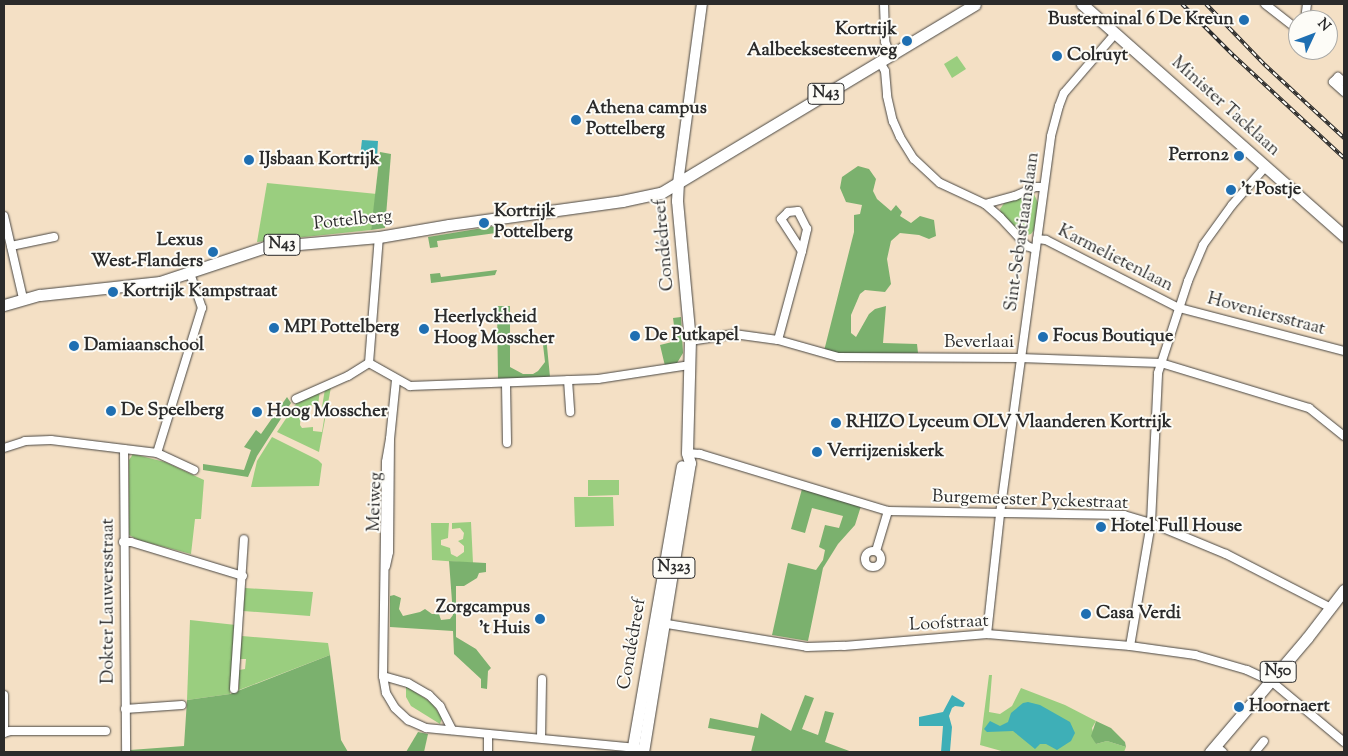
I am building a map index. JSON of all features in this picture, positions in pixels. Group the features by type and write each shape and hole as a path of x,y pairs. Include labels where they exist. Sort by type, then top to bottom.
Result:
{"main road":[{"name":"N43","path":"678,184 975,4"},
{"name":"Minister Tacklaan","path":"1082,4 1344,236"},
{"name":"Pottelberg","path":"4,305 23,298 160,282 190,273 243,252 265,247 379,238 457,224 622,201 661,193 678,184"},
{"name":"Condédreef","path":"638,750 660,623 686,496 690,463 687,453 690,341 677,201 678,184"},
{"name":"N50","path":"1216,750 1344,590"}],"street":[{"path":"678,184 702,4"},
{"path":"884,4 885,42 891,55"},
{"path":"1265,4 1288,22"},
{"name":"Sint-Sebastiaanslaan","path":"987,634 1020,358 1051,136 1061,99 1068,88 1115,34"},
{"path":"880,62 885,71 893,121 909,152 920,166 940,183 984,204 1000,217 1026,246 1035,249"},
{"path":"1344,82 1338,77 1333,82 1344,92"},
{"path":"1130,646 1151,523 1156,387 1161,363 1203,245 1232,204 1266,166"},
{"path":"984,204 1016,196 1035,187 1043,187"},
{"path":"778,340 802,252 807,229 798,210 788,212 781,219 802,252"},
{"path":"4,216 23,298"},
{"path":"11,246 54,237"},
{"path":"369,364 379,238"},
{"name":"Karmelietenlaan","path":"1037,238 1046,240 1179,308"},
{"path":"158,453 202,308 190,273"},
{"name":"Hoveniersstraat","path":"1179,308 1344,351"},
{"name":"Beverlaai","path":"690,341 734,334 778,340 838,357 1020,358 1161,363 1309,408 1344,436"},
{"path":"369,364 410,386 506,384 598,379 688,365"},
{"path":"296,399 348,376 369,364"},
{"name":"Meiweg","path":"396,380 390,440 389,552 386,566 383,676 386,692 400,713 416,724 426,728 541,738 638,750"},
{"path":"568,380 570,412"},
{"path":"506,384 507,443"},
{"path":"4,448 36,440 124,449 158,453 194,470"},
{"name":"Dokter Lauwersstraat","path":"124,449 123,542 126,752"},
{"name":"Burgemeester Pyckestraat","path":"687,453 700,454 888,511 1124,515 1151,523 1226,554 1331,608"},
{"path":"876,551 888,511"},
{"path":"234,689 244,539"},
{"path":"123,542 131,542 217,566 243,576"},
{"name":"Loofstraat","path":"660,623 807,646 844,646 987,634 1130,646 1195,655 1222,661 1271,681 1344,742"},
{"path":"383,676 408,683 429,695 440,706 452,730"},
{"path":"541,738 542,679"},
{"path":"4,695 4,733 106,732"},
{"path":"125,709 182,704"},
{"path":"488,734 488,752"},
{"path":"1255,752 1264,741"}],"green space":[{"path":"957,56 966,69 952,78 944,64"},
{"path":"380,152 391,154 385,228 371,230"},
{"path":"858,166 869,169 876,179 873,191 877,199 891,211 896,205 902,212 900,216 911,223 920,216 934,220 936,236 929,239 919,235 900,233 891,241 887,259 891,284 885,292 865,290 860,294 851,315 851,333 856,337 869,314 875,309 886,306 883,343 917,344 918,353 844,355 824,351 854,232 854,215 860,214 862,205 846,202 840,188 842,177"},
{"path":"267,183 377,194 371,230 257,242"},
{"path":"1028,193 1034,194 1038,203 1034,230 1031,234 1024,236 1001,213 1000,209 1005,202"},
{"path":"495,226 496,233 437,241 438,247 430,248 428,237"},
{"path":"497,270 495,275 431,283 430,274 440,273 441,277"},
{"path":"497,306 510,306 510,367 523,374 533,374 538,371 545,362 542,336 546,336 550,377 498,381"},
{"path":"681,317 683,353 677,363 665,366 660,345 676,341 673,318"},
{"path":"331,387 319,452 277,432 297,402 320,389 318,406 309,405 307,414 301,413 300,425 302,428 313,427 313,431 322,432 325,413 322,407 325,389"},
{"path":"287,397 291,403 257,456 248,477 203,470 203,464 244,470 251,450 244,447 256,430 261,434"},
{"path":"272,437 318,460 322,464 319,486 251,487 257,461"},
{"path":"133,454 165,462 204,480 201,519 195,519 191,554 138,540 129,535 129,460"},
{"path":"588,480 619,480 619,495 588,496"},
{"path":"802,489 861,506 855,525 838,544 823,568 808,641 772,635 788,563 816,570 823,560 825,550 819,547 825,525 839,528 843,516 812,508 805,533 791,529"},
{"path":"574,497 613,497 614,526 575,527"},
{"path":"471,522 473,563 432,560 431,523 449,523 448,538 441,540 441,545 450,548 451,554 457,557 464,552 464,546 458,541 463,539 464,533 460,528 452,529 452,523"},
{"path":"449,561 486,563 486,572 479,573 477,578 464,586 456,586 456,637 476,649 491,668 488,671 487,689 481,688 481,679 454,654 453,631 390,627 390,596 394,595 401,598 399,609 403,616 425,609 432,614 439,614 441,620 450,619 453,615"},
{"path":"245,588 313,592 310,616 243,611"},
{"path":"190,620 236,625 230,694 187,700"},
{"path":"242,636 328,643 330,655 239,690 239,670 245,669 246,659 239,659"},
{"path":"330,655 341,740 348,752 130,752 130,750 184,746 187,700 230,694"},
{"path":"989,675 992,675 989,712 1000,714 1012,706 1021,688 1065,705 1096,721 1092,728 1096,744 1107,741 1126,747 1124,752 1005,752 980,745"},
{"path":"406,686 432,703 442,718 440,724 411,706 406,697"},
{"path":"805,695 814,698 802,729 818,735 825,711 834,713 825,742 852,752 751,752 755,736 708,728 710,718 758,728 761,713 791,731"},
{"path":"1096,721 1111,728 1125,742 1126,747 1107,741 1096,744 1091,736"},
{"path":"418,732 428,734 424,752 406,752"}],"water":[{"path":"362,140 378,141 377,158 360,157"},
{"path":"952,695 965,703 963,707 955,706 952,708 949,716 952,727 950,751 941,752 943,726 919,726 919,717 943,712"},
{"path":"1028,702 1040,705 1070,722 1075,733 1071,741 1057,750 1046,744 1040,744 1035,749 1013,731 987,732 984,729 990,721 1000,726 1008,722 1011,713 1023,703"}],"railway":[{"path":"1182,4 1234,56 1344,158"},
{"path":"1206,4 1265,65 1344,138"}],"place":[{"name":"Busterminal 6 De Kreun","path":"1244,20"},
{"name":"Kortrijk Aalbeeksesteenweg","path":"907,41"},
{"name":"Colruyt","path":"1057,56"},
{"name":"Athena campus Pottelberg","path":"576,120"},
{"name":"Perron2","path":"1239,156"},
{"name":"IJsbaan Kortrijk","path":"249,160"},
{"name":"'t Postje","path":"1231,190"},
{"name":"Kortrijk Pottelberg","path":"484,223"},
{"name":"Lexus West-Flanders","path":"213,252"},
{"name":"Kortrijk Kampstraat","path":"113,292"},
{"name":"MPI Pottelberg","path":"274,328"},
{"name":"Heerlyckheid Hoog Mosscher","path":"424,329"},
{"name":"De Putkapel","path":"635,336"},
{"name":"Focus Boutique","path":"1043,337"},
{"name":"Damiaanschool","path":"74,346"},
{"name":"De Speelberg","path":"111,411"},
{"name":"Hoog Mosscher","path":"257,412"},
{"name":"RHIZO Lyceum OLV Vlaanderen Kortrijk","path":"836,423"},
{"name":"Verrijzeniskerk","path":"817,452"},
{"name":"Hotel Full House","path":"1101,527"},
{"name":"Casa Verdi","path":"1086,614"},
{"name":"Zorgcampus 't Huis","path":"540,619"},
{"name":"Hoornaert","path":"1239,707"}]}
